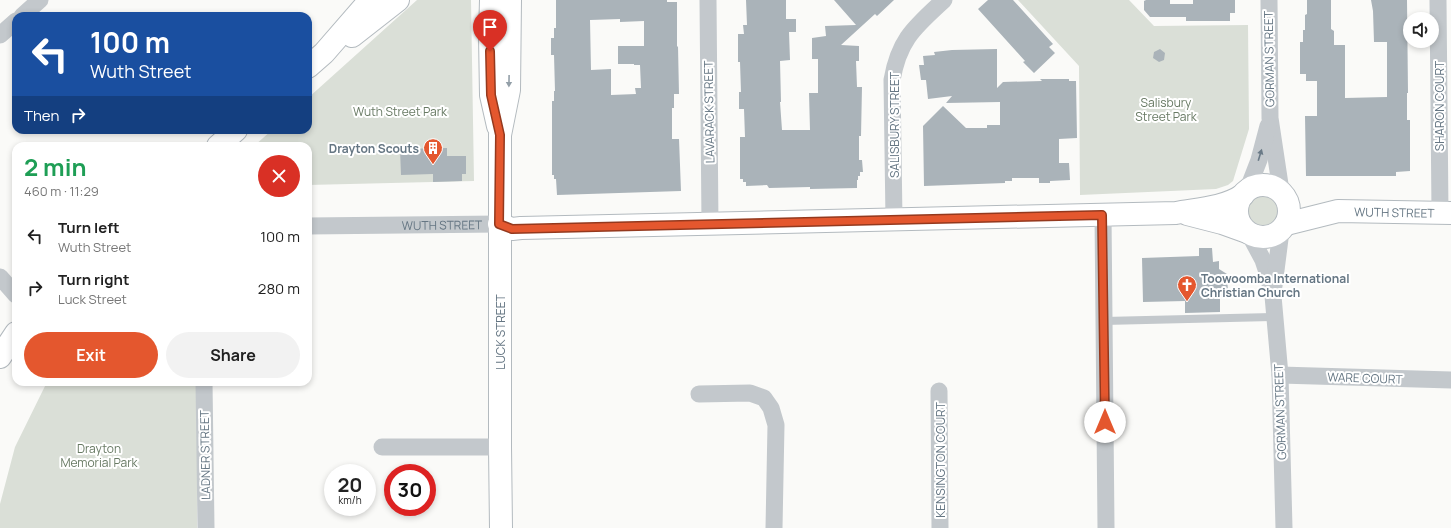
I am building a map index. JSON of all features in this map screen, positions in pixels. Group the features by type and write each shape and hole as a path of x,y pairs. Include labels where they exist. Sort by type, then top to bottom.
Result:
{"street":[{"path":"26,12 40,0"},
{"path":"316,60 371,0"},
{"path":"316,60 346,41 398,0"},
{"name":"LUCK STREET","path":"491,0 491,95 500,135"},
{"name":"LUCK STREET","path":"501,528 499,224 500,135 509,90 510,0"},
{"name":"LAVARACK STREET","path":"708,0 710,224"},
{"name":"SALISBURY STREET","path":"894,220 892,80 894,66 899,52 910,33 944,0"},
{"name":"GORMAN STREET","path":"1269,0 1270,118 1281,192"},
{"name":"SHARON COURT","path":"1438,0 1445,213"},
{"path":"0,35 12,24"},
{"name":"GORMAN STREET","path":"1245,193 1259,160 1270,118"},
{"path":"222,142 232,134"},
{"path":"1263,185 1273,187 1281,192 1289,207 1289,216 1283,228 1273,236 1264,238 1248,232 1242,226 1238,218 1237,210 1239,202 1245,193 1254,186 1263,185"},
{"name":"WUTH STREET","path":"1281,192 1302,202 1338,211 1445,213"},
{"name":"WUTH STREET","path":"312,226 499,224 512,229 1176,213 1222,204 1236,199 1245,193"},
{"name":"WUTH STREET","path":"1283,228 1338,211"},
{"name":"WUTH STREET","path":"1176,213 1211,220 1248,232"},
{"path":"1102,215 1106,528"},
{"name":"GORMAN STREET","path":"1283,228 1273,296 1280,375 1284,528"},
{"name":"GORMAN STREET","path":"1248,232 1263,260 1273,296"},
{"path":"0,277 12,290"},
{"path":"0,357 12,339"},
{"name":"WARE COURT","path":"1280,375 1451,380"},
{"name":"LADNER STREET","path":"204,386 206,528"},
{"name":"KENSINGTON COURT","path":"940,391 940,528"},
{"path":"699,394 750,393 764,398 771,408 776,424 774,528"},
{"path":"382,447 500,448"}],"lane":[{"path":"1104,321 1274,317"}],"green space":[{"name":"Wuth Street Park","path":"417,0 471,0 474,181 312,185 312,142 258,142 268,134 312,134 312,94"},
{"name":"Salisbury Street Park","path":"1018,0 1129,0 1154,26 1248,25 1249,129 1233,181 1228,185 1216,189 1080,195 1079,66"},
{"path":"1261,195 1267,195 1271,196 1278,202 1281,212 1280,219 1274,226 1267,229 1261,229 1257,228 1250,222 1247,215 1247,209 1248,205 1254,198"},
{"name":"Drayton Memorial Park","path":"45,386 197,386 197,528 0,528 0,504 15,447"}],"building":[{"path":"556,0 667,0 667,2 677,2 679,94 674,94 674,108 672,108 672,139 679,139 681,191 557,195 556,179 554,179 554,175 552,175 552,101 554,101 555,91 554,55 551,55 551,38 554,38 554,28 556,28","holes":["620,19 620,22 644,21 644,46 618,46 618,64 640,65 641,88 635,88 636,94 611,95 611,69 591,70 590,20"]},
{"path":"746,0 786,0 786,19 796,19 796,32 789,32 790,60 780,61 782,130 810,130 809,93 818,93 818,59 812,59 812,38 826,36 825,26 856,25 834,0 894,0 877,16 875,14 841,45 859,46 859,61 856,61 857,87 862,87 859,160 862,160 863,172 860,172 860,176 858,176 857,188 769,188 767,185 746,186 746,182 743,182 743,179 740,179 740,137 745,137 744,109 739,109 739,92 741,92 740,62 738,62 738,34 744,34 743,25 747,25"},
{"path":"988,0 1013,0 1053,44 1049,47 1055,53 1034,73 978,9"},
{"path":"1170,0 1170,4 1193,4 1193,0 1235,0 1235,13 1230,13 1230,21 1186,21 1186,17 1150,17 1144,10 1144,1"},
{"path":"1307,0 1331,0 1331,29 1334,31 1334,45 1345,45 1345,98 1387,97 1387,42 1374,42 1373,11 1371,0 1407,0 1407,12 1403,12 1403,48 1408,48 1407,120 1410,120 1410,171 1396,172 1396,176 1306,176 1305,116 1317,116 1317,81 1306,81 1306,74 1300,74 1300,42 1303,42 1305,15 1307,14"},
{"path":"997,49 997,88 1003,82 1042,81 1040,79 1069,79 1069,81 1076,81 1077,138 1059,139 1059,163 1069,163 1070,180 1039,183 1039,178 1012,178 1012,181 1005,181 1005,183 924,186 923,126 943,106 966,128 987,128 987,125 1000,125 1000,102 946,103 952,96 928,99 926,80 921,80 919,65 924,65 923,56 935,55 934,52 952,50"},
{"path":"1160,49 1165,53 1164,60 1159,62 1153,58 1154,52"},
{"name":"Drayton Scouts","path":"447,148 447,156 466,156 466,174 462,174 462,181 433,182 433,174 401,175 400,149"},
{"path":"1199,248 1212,248 1213,262 1219,261 1219,269 1227,274 1228,293 1220,298 1220,312 1185,313 1185,301 1143,302 1142,258 1199,256"}],"place":[{"name":"Drayton Scouts","path":"433,165"},
{"name":"Toowoomba International Christian Church","path":"1187,302"}],"route":[{"path":"490,51 491,95 500,135 499,224 512,229 1102,215 1105,422"}]}
